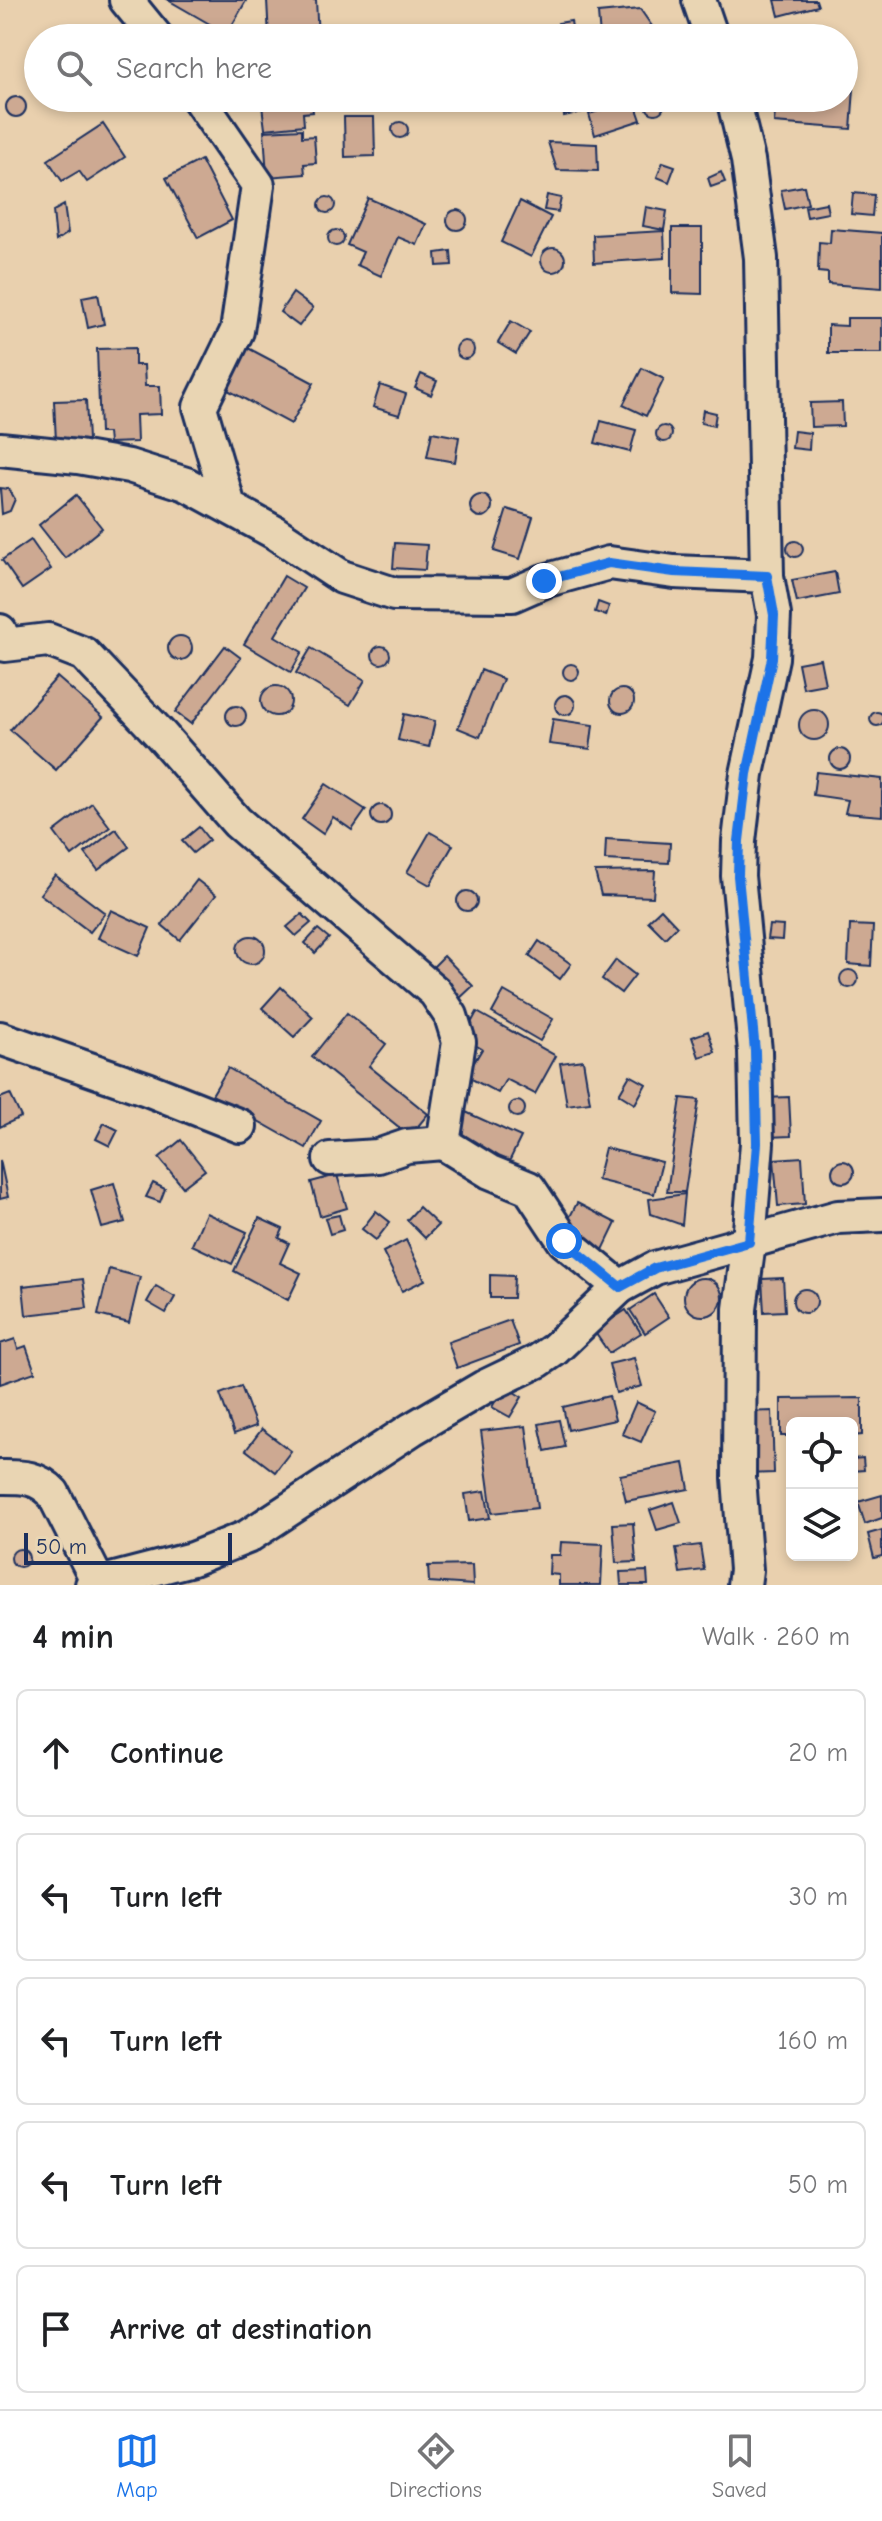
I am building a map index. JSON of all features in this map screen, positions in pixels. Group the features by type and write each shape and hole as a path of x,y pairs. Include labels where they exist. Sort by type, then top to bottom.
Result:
{"street":[{"path":"126,0 146,24"},
{"path":"699,0 707,24"},
{"path":"208,112 258,185 237,331 200,407 229,506"},
{"path":"736,112 748,160 761,258 767,576 774,615 772,658 747,774 738,864 755,1051 757,1143 740,1309 739,1478 744,1585"},
{"path":"0,449 129,466 186,484 229,506 342,577 394,594 512,595 544,581 609,563 674,572 767,576"},
{"path":"2,643 48,640 84,654 151,724 237,822 435,992 451,1016 459,1042 443,1143"},
{"path":"0,1038 147,1089 240,1126"},
{"path":"330,1159 378,1156 407,1146 443,1143 490,1172 529,1188 564,1241 620,1287"},
{"path":"0,1477 31,1478 43,1483 53,1493 95,1584 192,1559 247,1537 412,1429 484,1387 538,1361 554,1350 620,1287 655,1268 838,1217 882,1215"}],"building":[{"path":"168,0 246,1 233,24 210,24"},
{"path":"267,0 316,0 317,24 268,24"},
{"path":"775,0 816,0 818,6 779,16"},
{"path":"640,9 650,24 599,24 598,13"},
{"path":"16,97 23,100 23,114 16,117 9,114 6,107 9,100"},
{"path":"263,112 313,112 303,113 304,125 265,129"},
{"path":"638,112 641,120 595,135 589,114"},
{"path":"775,112 852,112 851,129 774,123"},
{"path":"344,117 374,117 375,156 345,157"},
{"path":"400,122 406,124 406,136 400,138 394,136 392,130 394,124"},
{"path":"103,124 125,157 87,182 79,171 62,181 48,160"},
{"path":"302,129 302,137 314,136 316,163 304,164 305,174 267,177 264,131"},
{"path":"548,142 597,144 598,171 557,170"},
{"path":"201,160 232,220 198,238 166,178"},
{"path":"663,162 675,166 669,182 657,177"},
{"path":"721,172 725,182 711,187 708,178"},
{"path":"804,186 808,204 785,209 781,190"},
{"path":"853,193 874,195 872,216 851,214"},
{"path":"547,195 561,198 558,212 544,210"},
{"path":"324,197 330,197 335,205 333,211 324,213 319,208 319,202"},
{"path":"368,198 426,224 417,245 398,237 381,276 357,265 363,252 347,245"},
{"path":"520,201 551,217 531,257 501,242"},
{"path":"826,203 828,213 807,217 805,207"},
{"path":"64,205 68,233 56,241 53,211"},
{"path":"646,207 667,211 664,230 643,226"},
{"path":"453,210 461,210 467,220 461,230 453,230 447,224 447,216"},
{"path":"672,228 702,228 702,294 672,293"},
{"path":"831,229 882,233 882,288 828,284 828,273 818,272 819,242 830,243"},
{"path":"336,230 344,238 336,246 328,238"},
{"path":"664,231 665,258 594,263 593,235"},
{"path":"553,248 562,251 565,260 562,269 553,272 544,269 541,260 544,251"},
{"path":"451,251 452,265 437,266 436,253"},
{"path":"293,293 313,308 299,326 280,312"},
{"path":"98,294 104,324 88,328 82,297"},
{"path":"847,318 882,318 882,353 828,353 828,325 847,326"},
{"path":"511,321 530,332 516,354 498,343"},
{"path":"461,341 469,341 474,350 472,357 461,359 456,354 456,346"},
{"path":"135,348 135,365 144,365 145,386 160,386 161,414 136,415 137,442 109,443 108,433 100,433 97,349"},
{"path":"248,348 314,383 291,424 226,389"},
{"path":"642,368 664,379 646,416 623,405"},
{"path":"421,374 437,381 431,395 415,388"},
{"path":"380,385 406,394 399,415 373,407"},
{"path":"86,400 88,440 56,441 54,401"},
{"path":"842,402 843,426 811,427 810,403"},
{"path":"703,410 716,413 714,426 701,423"},
{"path":"601,421 636,430 630,452 595,443"},
{"path":"661,426 667,426 672,434 670,440 661,442 656,437 656,431"},
{"path":"794,431 810,433 809,450 792,448"},
{"path":"432,432 459,437 455,462 427,457"},
{"path":"0,488 9,489 15,499 10,511 2,514"},
{"path":"76,495 102,528 65,558 39,525"},
{"path":"481,495 492,506 481,517 470,506"},
{"path":"507,509 533,517 520,559 494,551"},
{"path":"31,540 51,569 22,589 2,560"},
{"path":"792,541 798,541 803,549 801,555 792,557 787,552 787,546"},
{"path":"395,543 427,545 425,570 393,568"},
{"path":"835,572 839,594 797,602 792,580"},
{"path":"284,576 304,588 275,636 302,652 291,672 244,644"},
{"path":"598,602 609,606 606,616 595,612"},
{"path":"180,636 189,639 192,648 189,657 180,660 171,657 168,648 171,639"},
{"path":"225,646 241,658 191,724 175,712"},
{"path":"381,646 390,655 381,664 372,655"},
{"path":"311,648 365,680 350,705 296,673"},
{"path":"820,659 825,684 803,688 798,663"},
{"path":"571,664 577,666 577,678 571,680 565,678 563,672 565,666"},
{"path":"481,670 503,679 480,737 458,728"},
{"path":"57,677 103,717 56,770 10,730"},
{"path":"276,686 286,691 291,701 286,711 276,716 266,711 261,701 266,691"},
{"path":"622,689 633,696 634,701 627,712 622,713 611,706 610,701 617,690"},
{"path":"561,695 569,695 575,705 569,715 561,715 555,709 555,701"},
{"path":"236,706 243,709 246,716 243,723 236,726 229,723 226,716 229,709"},
{"path":"814,710 824,715 829,725 824,735 814,740 804,735 799,725 804,715"},
{"path":"404,714 435,721 429,747 398,740"},
{"path":"872,714 882,714 882,724 872,724"},
{"path":"553,719 593,725 590,749 549,744"},
{"path":"840,749 847,752 850,759 847,766 840,769 833,766 830,759 833,752"},
{"path":"816,772 882,779 882,816 845,813 848,800 813,795"},
{"path":"326,784 366,810 352,830 333,817 323,834 302,819"},
{"path":"92,803 110,827 72,856 54,832"},
{"path":"377,805 385,805 391,815 385,825 377,825 371,819 371,811"},
{"path":"199,827 209,840 193,853 182,841"},
{"path":"116,829 129,847 98,870 85,853"},
{"path":"430,832 453,845 430,885 407,872"},
{"path":"606,839 670,843 669,863 605,860"},
{"path":"655,871 653,897 601,895 595,872"},
{"path":"55,875 105,913 90,932 40,894"},
{"path":"197,880 216,895 180,940 162,925"},
{"path":"467,891 474,894 477,901 474,908 467,911 460,908 457,901 460,894"},
{"path":"661,909 677,926 665,938 648,921"},
{"path":"111,910 150,928 138,956 98,938"},
{"path":"302,914 311,923 296,936 287,927"},
{"path":"769,925 783,926 782,940 767,939"},
{"path":"850,925 873,926 871,966 848,964"},
{"path":"318,929 329,938 315,953 305,943"},
{"path":"251,936 261,940 265,950 261,960 251,964 241,960 237,950 241,940"},
{"path":"539,941 571,964 560,979 529,956"},
{"path":"444,956 473,986 458,1000 429,971"},
{"path":"616,960 635,975 621,993 602,979"},
{"path":"849,970 858,979 849,988 840,979"},
{"path":"281,987 313,1017 294,1037 262,1008"},
{"path":"504,991 553,1019 540,1041 492,1013"},
{"path":"477,1012 556,1056 535,1094 506,1079 498,1093 466,1076 482,1049 463,1038"},
{"path":"347,1013 386,1044 369,1066 428,1114 410,1136 312,1057"},
{"path":"708,1031 715,1052 699,1057 692,1037"},
{"path":"583,1060 590,1102 567,1105 560,1063"},
{"path":"228,1068 321,1121 306,1148 212,1095"},
{"path":"630,1075 646,1084 635,1104 619,1094"},
{"path":"10,1094 21,1117 0,1127 0,1098"},
{"path":"789,1097 791,1136 767,1137 765,1098"},
{"path":"681,1098 699,1100 685,1192 667,1192"},
{"path":"514,1101 520,1101 525,1109 523,1115 514,1117 509,1112 509,1106"},
{"path":"459,1109 521,1137 507,1166 446,1138"},
{"path":"104,1123 118,1130 110,1146 96,1139"},
{"path":"181,1140 205,1170 183,1187 159,1158"},
{"path":"605,1148 662,1162 654,1194 597,1180"},
{"path":"802,1157 805,1204 778,1206 774,1159"},
{"path":"0,1160 8,1197 0,1199"},
{"path":"843,1161 851,1164 854,1172 851,1180 843,1183 835,1180 832,1172 835,1164"},
{"path":"337,1175 347,1208 320,1216 311,1182"},
{"path":"114,1183 125,1222 102,1228 91,1190"},
{"path":"153,1183 165,1189 160,1202 146,1197"},
{"path":"685,1194 682,1225 651,1214 649,1199"},
{"path":"577,1203 616,1223 603,1250 563,1230"},
{"path":"419,1207 438,1225 425,1238 407,1220"},
{"path":"376,1211 390,1222 376,1240 362,1229"},
{"path":"206,1213 247,1232 232,1264 192,1245"},
{"path":"339,1215 343,1230 330,1234 325,1218"},
{"path":"259,1218 283,1229 279,1238 289,1243 280,1263 301,1273 288,1300 234,1271"},
{"path":"406,1240 425,1280 402,1291 383,1252"},
{"path":"109,1269 140,1277 129,1323 98,1315"},
{"path":"490,1275 514,1276 513,1298 490,1298"},
{"path":"703,1278 717,1283 722,1297 717,1311 703,1316 689,1311 684,1297 689,1283"},
{"path":"783,1278 785,1311 764,1312 762,1279"},
{"path":"83,1279 87,1308 26,1315 23,1286"},
{"path":"156,1286 175,1297 166,1313 147,1302"},
{"path":"805,1289 816,1296 817,1301 810,1312 805,1313 794,1306 793,1301 800,1290"},
{"path":"654,1294 669,1317 645,1333 630,1310"},
{"path":"626,1310 641,1333 609,1353 594,1331"},
{"path":"510,1320 519,1345 457,1368 448,1342"},
{"path":"15,1339 18,1349 26,1346 35,1372 0,1384 0,1344"},
{"path":"634,1358 642,1386 616,1393 609,1364"},
{"path":"241,1386 256,1426 234,1434 220,1394"},
{"path":"504,1386 522,1397 510,1417 492,1407"},
{"path":"609,1396 615,1420 568,1430 563,1407"},
{"path":"862,1398 862,1435 858,1435 858,1417 786,1417 786,1436 781,1436 781,1399"},
{"path":"636,1402 655,1411 641,1442 622,1434"},
{"path":"772,1411 774,1473 745,1474 743,1412"},
{"path":"559,1420 565,1447 545,1451 539,1424"},
{"path":"526,1426 537,1508 492,1513 481,1431"},
{"path":"262,1429 291,1451 275,1472 246,1450"},
{"path":"858,1458 863,1458 864,1470 858,1470"},
{"path":"684,1463 689,1489 626,1501 620,1475"},
{"path":"485,1491 490,1518 469,1521 465,1494"},
{"path":"882,1495 882,1518 865,1524 858,1502"},
{"path":"674,1502 681,1523 657,1530 650,1510"},
{"path":"633,1523 636,1562 616,1563 613,1524"},
{"path":"882,1530 882,1556 874,1558 868,1534"},
{"path":"561,1542 603,1544 601,1585 559,1585 559,1575 549,1574 550,1555 560,1555"},
{"path":"700,1545 704,1570 680,1573 676,1548"},
{"path":"16,1549 24,1549 29,1558 27,1565 16,1567 11,1562 11,1554"},
{"path":"472,1565 473,1585 429,1582 428,1566"},
{"path":"647,1571 648,1585 621,1585 620,1572"}],"route":[{"path":"544,581 609,563 674,572 767,576 774,615 772,658 747,774 739,841 738,876 755,1051 757,1143 749,1242 655,1268 620,1287 564,1241"}]}
